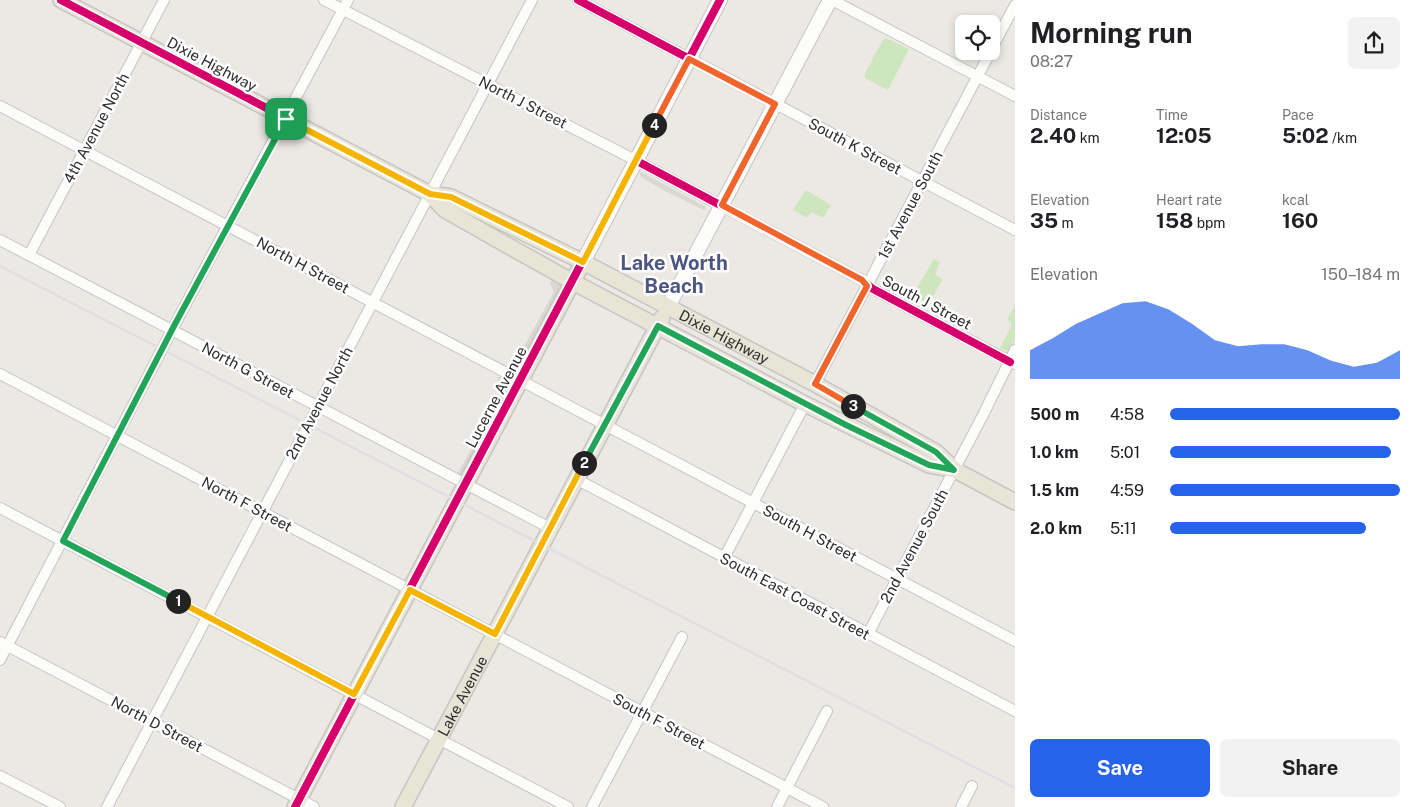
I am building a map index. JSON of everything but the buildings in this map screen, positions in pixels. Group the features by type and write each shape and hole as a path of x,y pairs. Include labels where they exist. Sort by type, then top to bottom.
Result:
{"main road":[{"name":"Dixie Highway","path":"61,0 430,194 445,210 573,282 805,404 929,465 954,470 1015,502"},
{"name":"Lucerne Avenue","path":"297,803 720,0"},
{"name":"Lake Avenue","path":"404,807 831,0"},
{"name":"Dixie Highway","path":"430,194 451,197 583,262 815,384 936,452 954,470"}],"street":[{"name":"4th Avenue North","path":"29,255 164,0"},
{"name":"North J Street","path":"324,0 722,205"},
{"path":"0,660 4,644 63,541 172,330 348,0"},
{"name":"2nd Avenue North","path":"107,807 532,0"},
{"name":"South K Street","path":"578,0 1015,230"},
{"path":"831,0 1015,96"},
{"name":"1st Avenue South","path":"1000,34 1015,5"},
{"name":"1st Avenue South","path":"815,384 986,60"},
{"name":"North H Street","path":"0,106 605,425"},
{"name":"South J Street","path":"722,205 862,280 867,286 1012,363"},
{"name":"North G Street","path":"0,240 550,528"},
{"name":"2nd Avenue South","path":"868,634 1012,363 1015,350"},
{"name":"North F Street","path":"0,374 495,634"},
{"path":"724,558 805,404"},
{"name":"South H Street","path":"605,425 1015,640"},
{"name":"South East Coast Street","path":"576,479 868,634 1013,706"},
{"path":"0,508 568,807"},
{"name":"South F Street","path":"495,634 823,807"},
{"path":"592,807 682,637"},
{"name":"North D Street","path":"4,644 152,722 297,803 314,807"},
{"path":"776,807 827,711"},
{"path":"0,776 60,807"},
{"path":"961,807 972,786"}],"green space":[{"path":"886,38 909,49 888,90 865,78 865,73 883,40"},
{"path":"806,190 831,205 823,218 811,212 807,218 793,210"},
{"path":"934,259 940,262 935,275 943,279 928,305 912,296"},
{"path":"1015,305 1015,340 1009,352 1000,348 1012,324 1007,320"}],"shaded area":[{"path":"641,172 706,207 704,210 665,191 641,177"},
{"path":"553,277 560,283 562,289 552,307 548,309 520,367 511,370 554,292 550,283"},
{"path":"501,376 509,381 509,388 476,445 477,450 463,476 457,475 502,392 497,378"}],"railway":[{"path":"0,266 1015,788"}],"cycle path":[{"path":"61,0 430,194"},
{"path":"578,0 775,104"},
{"path":"295,807 720,0"},
{"path":"635,160 862,280 873,289 1010,362"}],"district":[{"name":"Lake Worth Beach","path":"674,274"}],"route":[{"path":"689,59 766,99 775,104 722,205 862,280 867,286 815,384 936,452 954,470 929,465 846,425 658,326 495,634 410,590 354,694 63,541 175,324 286,119 430,194 451,197 583,262 689,59"}]}
